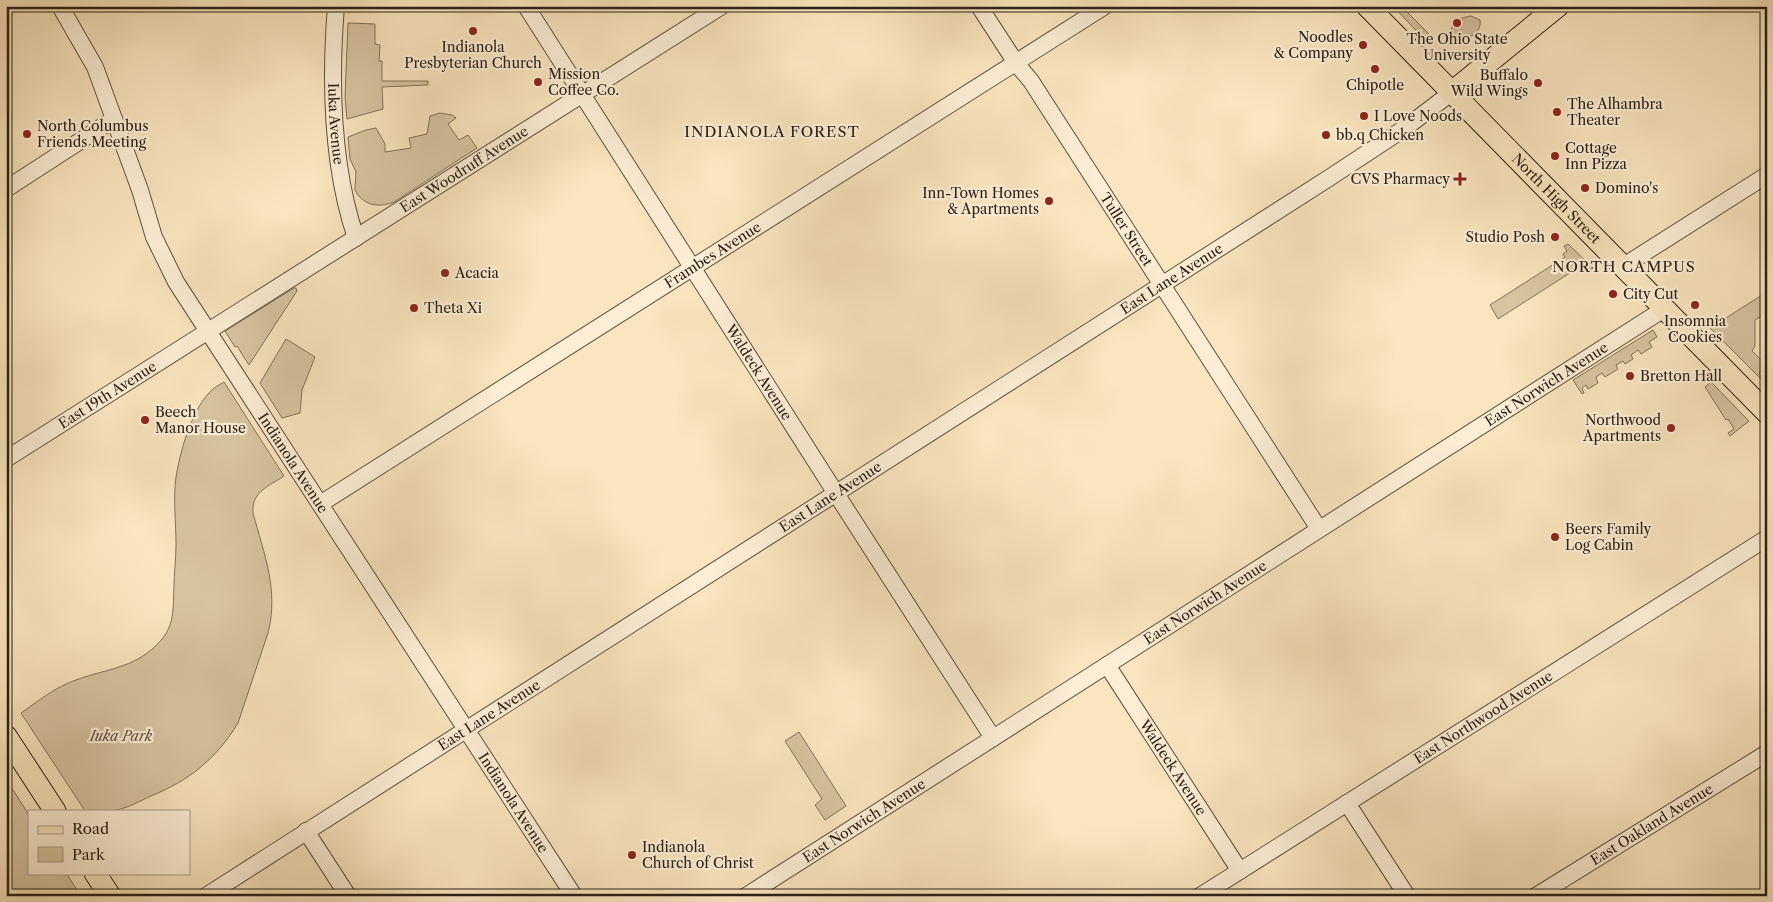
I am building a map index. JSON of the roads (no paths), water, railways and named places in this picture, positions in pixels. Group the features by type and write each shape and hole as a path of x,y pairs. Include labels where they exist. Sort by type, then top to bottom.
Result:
{"main road":[{"name":"North High Street","path":"1367,6 1767,414"},
{"path":"1451,93 1558,6"},
{"path":"6,736 54,810"},
{"path":"96,874 110,896"}],"street":[{"name":"Indianola Avenue","path":"60,6 94,67 140,190 154,237 176,282 574,896"},
{"name":"Iuka Avenue","path":"336,6 335,106 338,152 342,184 356,238"},
{"name":"Waldeck Avenue","path":"526,6 993,738"},
{"name":"East Woodruff Avenue","path":"208,331 722,6"},
{"name":"Tuller Street","path":"979,6 1016,63 1031,80 1319,529"},
{"name":"Frambes Avenue","path":"320,504 1105,6"},
{"name":"East Lane Avenue","path":"206,896 1368,152 1451,93"},
{"path":"6,189 114,119"},
{"path":"1622,267 1767,175"},
{"name":"East Norwich Avenue","path":"746,896 1664,309"},
{"name":"East 19th Avenue","path":"6,459 208,331"},
{"name":"East Northwood Avenue","path":"1200,896 1767,538"},
{"name":"Waldeck Avenue","path":"1107,665 1240,871"},
{"name":"East Oakland Avenue","path":"1536,896 1767,752"},
{"path":"1347,803 1407,896"},
{"path":"306,831 348,896"}],"place":[{"name":"The Ohio State University","path":"1457,23"},
{"name":"Indianola Presbyterian Church","path":"473,31"},
{"name":"Noodles & Company","path":"1363,45"},
{"name":"Chipotle","path":"1375,69"},
{"name":"Mission Coffee Co.","path":"538,82"},
{"name":"Buffalo Wild Wings","path":"1538,83"},
{"name":"The Alhambra Theater","path":"1557,112"},
{"name":"I Love Noods","path":"1364,116"},
{"name":"North Columbus Friends Meeting","path":"27,134"},
{"name":"bb.q Chicken","path":"1326,135"},
{"name":"Cottage Inn Pizza","path":"1555,156"},
{"name":"CVS Pharmacy","path":"1460,179"},
{"name":"Domino's","path":"1585,188"},
{"name":"Inn-Town Homes & Apartments","path":"1049,201"},
{"name":"Studio Posh","path":"1555,237"},
{"name":"Acacia","path":"445,273"},
{"name":"City Cut","path":"1613,294"},
{"name":"Insomnia Cookies","path":"1695,305"},
{"name":"Theta Xi","path":"414,308"},
{"name":"Bretton Hall","path":"1630,376"},
{"name":"Beech Manor House","path":"145,420"},
{"name":"Northwood Apartments","path":"1671,428"},
{"name":"Beers Family Log Cabin","path":"1555,537"},
{"name":"Indianola Church of Christ","path":"632,855"}],"district":[{"name":"INDIANOLA FOREST","path":"772,132"},
{"name":"NORTH CAMPUS","path":"1624,267"}],"park label":[{"name":"Iuka Park","path":"121,736"}]}
